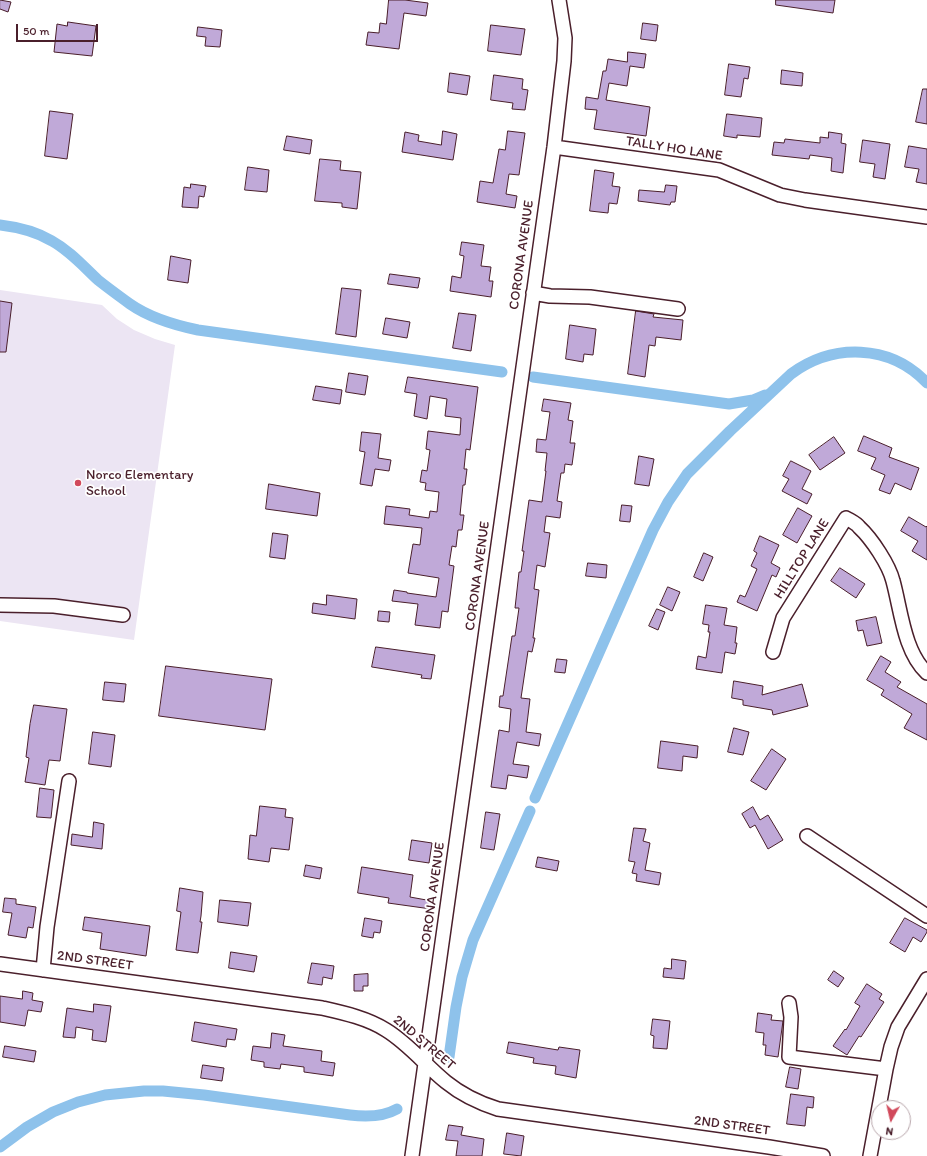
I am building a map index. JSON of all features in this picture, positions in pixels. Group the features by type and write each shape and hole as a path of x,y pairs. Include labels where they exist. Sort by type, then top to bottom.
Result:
{"street":[{"name":"CORONA AVENUE","path":"412,1156 554,146 564,61 565,38 559,0"},
{"name":"TALLY HO LANE","path":"554,146 719,170 780,194 799,199 927,216"},
{"path":"533,293 550,296 590,297 678,310"},
{"name":"HILLTOP LANE","path":"773,652 783,618 846,518 859,526 885,561 893,580 905,633 913,654 927,673"},
{"path":"0,605 54,606 123,616"},
{"path":"43,970 47,927 68,781"},
{"path":"807,836 927,916"},
{"name":"2ND STREET","path":"0,964 322,1008 366,1020 386,1030 405,1044 446,1082 463,1094 480,1103 498,1109 768,1152 823,1156"},
{"path":"870,1156 886,1069 898,1027 927,979"},
{"path":"789,1003 791,1017 788,1057 886,1069"}],"shaded area":[{"name":"Norco Elementary School","path":"0,290 102,305 117,319 134,330 155,339 175,345 134,640 0,621"}],"building":[{"path":"0,0 11,2 8,12 0,9"},
{"path":"389,0 405,0 428,3 426,16 404,13 399,49 366,45 368,32 379,33 380,23 386,24"},
{"path":"776,0 835,0 833,13 776,5"},
{"path":"68,22 96,26 92,56 54,52 57,24 67,26"},
{"path":"643,23 658,25 656,41 641,39"},
{"path":"491,25 525,29 521,55 488,51"},
{"path":"198,27 222,30 220,47 205,46 206,37 197,36"},
{"path":"628,52 646,54 644,68 630,66 627,86 609,83 606,100 650,107 646,136 594,129 597,110 585,109 586,97 598,99 603,71 606,71 608,59 627,62"},
{"path":"729,64 750,67 748,79 744,78 741,97 725,95"},
{"path":"782,70 803,73 802,86 781,84"},
{"path":"450,73 470,76 467,95 448,92"},
{"path":"494,75 523,79 522,89 528,90 525,110 512,109 513,103 491,100"},
{"path":"923,89 927,89 927,124 916,122"},
{"path":"50,111 73,114 67,159 45,156"},
{"path":"727,114 762,118 760,137 737,135 737,138 724,136"},
{"path":"443,131 457,134 453,160 402,152 405,132 419,135 418,141 441,145"},
{"path":"508,131 525,133 519,175 509,174 506,194 517,196 515,208 477,202 480,181 493,183 499,149 505,150"},
{"path":"829,132 842,134 841,143 846,144 843,173 831,171 832,158 810,155 809,159 772,155 774,142 784,143 785,139 820,143 820,137 828,138"},
{"path":"287,136 312,140 310,154 284,150"},
{"path":"863,140 890,144 885,179 873,177 875,164 860,162"},
{"path":"909,146 927,149 927,184 916,182 919,169 905,167"},
{"path":"320,159 341,161 340,170 361,172 357,209 342,207 342,203 315,201"},
{"path":"248,167 269,170 267,192 245,190"},
{"path":"595,170 614,173 612,186 620,187 617,204 609,203 608,213 590,211"},
{"path":"191,184 206,186 204,197 199,196 198,208 182,207 184,187 190,188"},
{"path":"666,185 677,186 675,202 671,202 670,205 638,201 639,190 664,192"},
{"path":"462,242 484,245 481,266 491,267 489,281 493,281 491,297 450,291 452,276 461,278 464,256 460,255"},
{"path":"171,256 191,260 188,283 168,280"},
{"path":"390,274 420,278 418,288 388,284"},
{"path":"342,288 361,290 356,337 336,334"},
{"path":"0,301 12,303 6,352 0,352"},
{"path":"636,311 654,314 653,317 683,320 681,340 656,337 655,346 649,345 645,377 628,374"},
{"path":"459,313 476,315 471,351 453,348"},
{"path":"386,318 410,322 407,338 383,334"},
{"path":"570,325 596,329 593,355 584,354 583,362 566,359"},
{"path":"349,373 368,376 365,395 346,392"},
{"path":"408,377 478,387 470,450 466,449 464,469 467,469 465,485 463,485 460,515 464,515 462,530 458,530 456,547 452,546 449,565 454,566 448,612 442,611 440,628 415,625 418,604 392,601 394,590 436,597 439,578 408,573 413,544 420,545 422,528 384,524 386,506 410,509 409,515 429,518 430,511 437,512 439,492 425,490 426,483 420,482 422,470 427,471 430,450 426,449 428,431 460,435 461,418 445,416 447,399 430,396 427,419 414,416 417,394 405,392"},
{"path":"316,386 342,390 340,404 313,400"},
{"path":"544,399 571,403 568,420 573,421 570,443 575,443 572,465 565,464 564,473 561,473 557,501 562,502 560,518 546,516 544,532 550,533 545,567 537,565 534,589 539,590 533,638 535,638 532,652 528,651 521,698 530,699 526,732 541,734 539,746 517,742 513,764 529,766 527,778 508,775 506,789 491,787 499,730 509,732 511,709 499,707 500,696 503,696 512,636 515,636 519,608 515,608 519,572 521,572 524,551 522,551 529,500 542,502 547,453 536,452 537,439 546,440 550,412 542,411"},
{"path":"362,432 381,434 378,458 391,460 389,471 375,469 372,486 360,484 365,452 360,451"},
{"path":"864,436 892,448 889,457 919,468 911,490 895,483 890,494 879,490 885,475 871,469 876,458 858,451"},
{"path":"834,437 845,453 820,470 809,455"},
{"path":"639,456 654,459 649,486 635,484"},
{"path":"791,461 811,471 802,489 812,494 807,504 782,491 789,479 783,476"},
{"path":"269,484 320,493 317,516 266,509"},
{"path":"622,505 632,506 630,522 620,521"},
{"path":"798,508 812,516 797,543 783,535"},
{"path":"909,517 926,527 927,526 927,560 912,551 918,541 901,531"},
{"path":"273,533 288,535 285,559 270,557"},
{"path":"760,536 779,545 771,563 780,568 776,577 772,575 757,611 737,602 740,595 745,597 757,569 751,566 757,553 754,551"},
{"path":"704,553 713,557 703,581 694,577"},
{"path":"588,563 607,565 606,578 586,576"},
{"path":"840,568 865,584 856,598 831,581"},
{"path":"668,587 680,592 672,611 660,605"},
{"path":"327,595 357,599 355,619 312,613 313,603 326,605"},
{"path":"706,605 727,608 724,625 737,627 735,654 725,652 722,673 696,669 698,656 706,658 710,632 708,632 709,625 703,624"},
{"path":"657,609 665,612 658,630 649,626"},
{"path":"379,611 390,612 389,622 378,621"},
{"path":"876,617 882,643 867,646 863,630 858,631 856,621"},
{"path":"376,647 435,655 431,679 421,678 422,675 372,667"},
{"path":"881,656 891,662 885,672 901,682 897,687 927,704 927,740 904,728 912,714 881,695 884,690 867,680"},
{"path":"557,659 567,660 565,673 555,672"},
{"path":"166,666 272,679 265,730 159,716"},
{"path":"734,681 763,686 762,695 802,684 808,706 773,715 772,710 743,705 743,700 732,698"},
{"path":"105,682 126,684 124,702 103,700"},
{"path":"34,705 67,709 60,761 49,760 45,785 25,782 29,758 26,757"},
{"path":"734,728 749,732 743,755 728,752"},
{"path":"93,732 115,735 111,767 89,764"},
{"path":"661,741 698,746 697,758 683,756 682,771 658,768"},
{"path":"772,749 786,759 766,790 751,781"},
{"path":"40,788 54,790 51,818 37,817"},
{"path":"260,806 286,809 285,817 293,818 289,850 271,848 269,862 248,859 250,835 256,836"},
{"path":"753,807 760,820 768,815 783,840 768,849 755,825 750,828 742,814"},
{"path":"486,812 500,814 494,850 481,848"},
{"path":"94,822 104,824 102,849 71,845 72,834 92,837"},
{"path":"634,828 646,829 643,841 650,843 645,870 661,873 659,885 636,881 637,874 632,873 635,862 629,861"},
{"path":"412,840 432,843 429,863 409,860"},
{"path":"538,857 559,861 557,871 536,867"},
{"path":"306,865 322,868 320,879 304,876"},
{"path":"362,867 413,875 410,897 432,901 431,909 388,903 389,898 358,893"},
{"path":"180,888 203,892 200,922 202,922 198,953 176,950 181,912 177,911"},
{"path":"5,898 16,899 16,904 36,907 33,928 28,927 26,938 8,935 12,913 3,912"},
{"path":"220,900 251,903 248,926 218,922"},
{"path":"85,917 150,926 146,956 100,949 102,933 83,930"},
{"path":"365,918 382,921 380,933 374,932 373,938 362,936"},
{"path":"905,918 927,930 927,932 921,942 913,937 905,952 890,943"},
{"path":"231,952 257,956 254,972 229,968"},
{"path":"672,959 686,961 684,979 663,977 664,968 671,969"},
{"path":"312,963 334,966 332,979 323,977 322,985 308,983"},
{"path":"834,971 844,978 838,987 828,980"},
{"path":"368,974 368,986 363,986 363,991 354,991 354,975"},
{"path":"867,984 882,994 879,999 884,1002 847,1055 833,1046 845,1029 846,1030 860,1006 855,1003"},
{"path":"23,991 33,993 32,1000 43,1002 41,1012 28,1010 25,1026 0,1022 0,996 22,999"},
{"path":"94,1004 111,1006 106,1042 92,1040 93,1030 76,1027 75,1038 63,1037 67,1008 93,1012"},
{"path":"758,1013 772,1015 771,1020 783,1021 778,1057 765,1055 766,1045 763,1045 764,1033 756,1032"},
{"path":"653,1019 670,1021 667,1049 653,1048 654,1036 651,1035"},
{"path":"195,1022 237,1029 235,1040 227,1039 226,1047 192,1041"},
{"path":"272,1033 285,1035 283,1046 322,1051 321,1061 335,1063 333,1076 304,1072 304,1067 281,1064 280,1069 264,1067 264,1062 251,1060 253,1046 270,1048"},
{"path":"509,1042 558,1050 559,1047 580,1050 576,1078 555,1074 556,1066 533,1063 534,1058 507,1053"},
{"path":"5,1046 36,1051 34,1062 3,1057"},
{"path":"203,1065 224,1068 222,1081 201,1078"},
{"path":"790,1067 801,1069 798,1089 786,1087"},
{"path":"791,1094 814,1097 813,1108 807,1107 805,1126 787,1124"},
{"path":"449,1125 463,1127 461,1135 484,1139 482,1156 456,1156 458,1141 446,1140"},
{"path":"507,1133 524,1136 521,1156 504,1154"}],"waterway":[{"path":"0,225 27,230 59,245 71,254 98,280 130,304 154,317 171,323 198,330 502,372"},
{"path":"535,798 653,530 668,502 687,474 791,374 807,364 825,357 843,353 861,352 879,355 896,361 912,370 927,383"},
{"path":"533,377 729,404 753,400 765,395"},
{"path":"449,1057 462,977 473,940 530,811"},
{"path":"0,1147 27,1127 53,1112 78,1102 105,1095 144,1091 163,1091 204,1095 356,1116 386,1114 397,1109"}],"place":[{"name":"Norco Elementary School","path":"78,483"}]}
